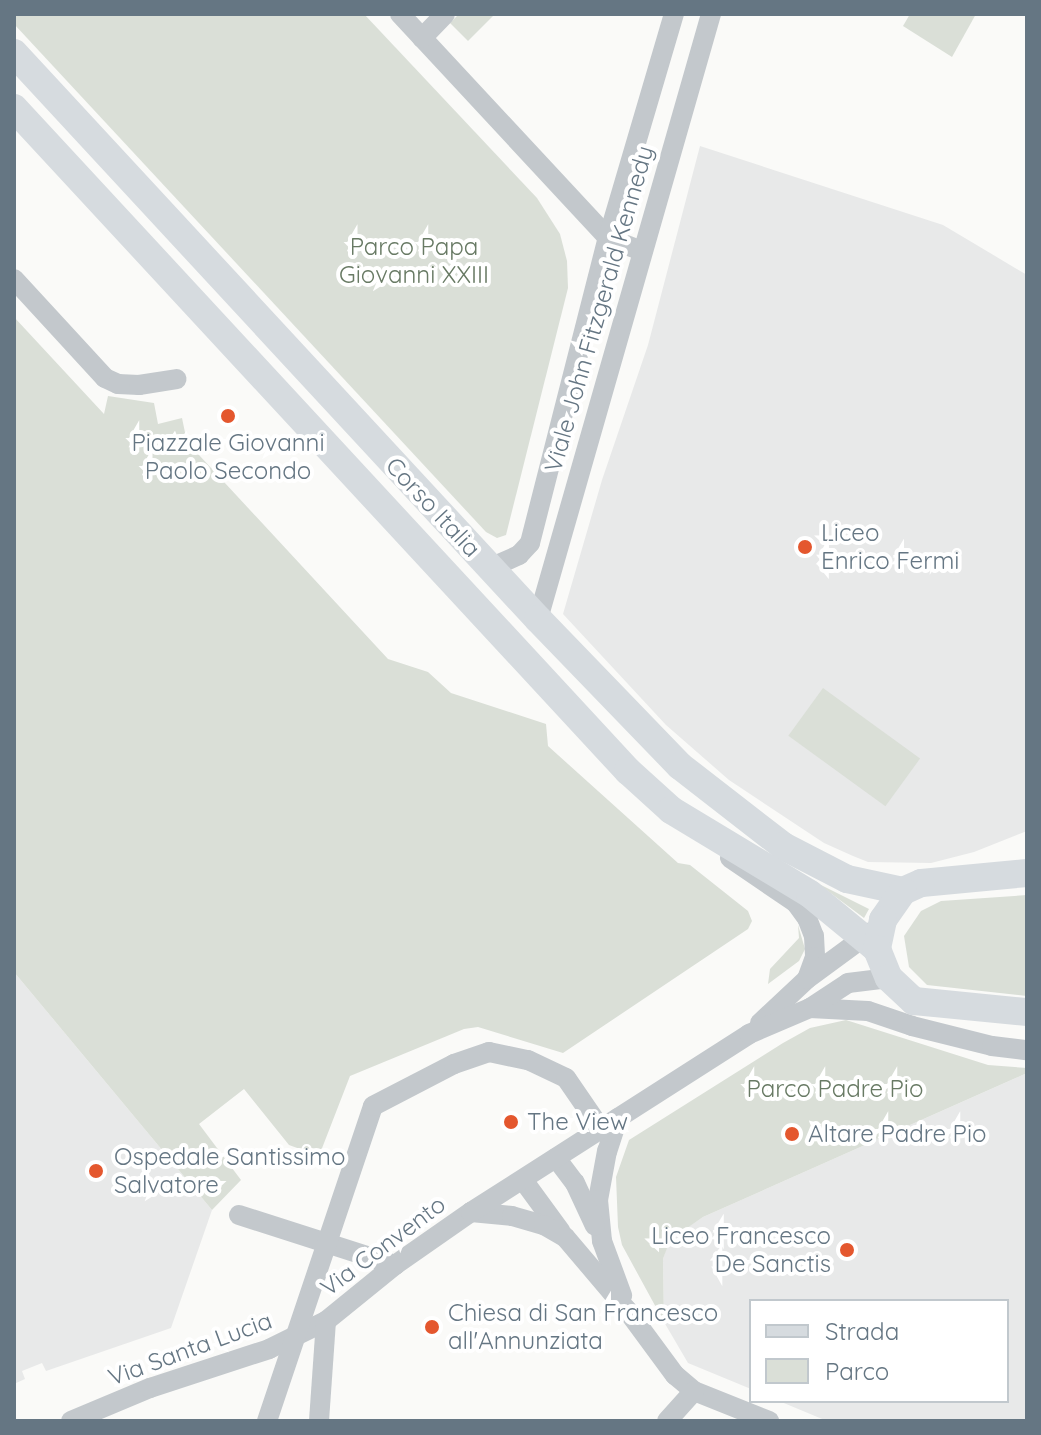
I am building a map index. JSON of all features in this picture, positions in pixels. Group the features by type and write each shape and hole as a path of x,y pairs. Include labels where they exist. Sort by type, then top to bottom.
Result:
{"main road":[{"name":"Corso Italia","path":"14,53 490,568 680,766 783,846 847,879 903,891"},
{"name":"Corso Italia","path":"14,108 579,721 671,810 875,936"},
{"path":"1027,873 921,883 903,891 875,936 889,978 907,996 932,1005 1027,1012"}],"street":[{"path":"400,14 608,238 642,251"},
{"path":"422,38 445,14"},
{"name":"Viale John Fitzgerald Kennedy","path":"490,568 519,555 530,543 608,238 674,14"},
{"name":"Viale John Fitzgerald Kennedy","path":"538,619 711,14"},
{"path":"14,279 105,378 118,384 139,385 177,379"},
{"path":"671,810 752,875 796,903 814,936 815,957 807,979"},
{"path":"749,1034 807,979 875,936"},
{"path":"610,1124 749,1034 810,1008 848,983 889,978"},
{"path":"810,1008 868,1011 912,1026 992,1046 1027,1050"},
{"path":"267,1421 373,1106 466,1060 489,1052 528,1060 566,1078 610,1124"},
{"path":"602,1241 598,1200 610,1124"},
{"name":"Via Convento","path":"326,1321 395,1265 471,1212 610,1124"},
{"path":"556,1158 575,1183 602,1241 627,1310"},
{"path":"523,1180 675,1375 694,1391 769,1421"},
{"path":"471,1212 512,1216 544,1225 565,1237"},
{"path":"239,1215 395,1265"},
{"path":"319,1421 326,1321"},
{"name":"Via Santa Lucia","path":"71,1421 116,1412 150,1388 294,1339 326,1321"},
{"path":"667,1421 694,1391"}],"shaded area":[{"name":"Liceo Enrico Fermi","path":"700,146 943,225 1027,275 1027,831 974,852 931,863 868,862 824,843 729,780 666,725 563,614 602,480 648,345"},
{"name":"Ospedale Santissimo Salvatore","path":"14,972 212,1210 171,1328 46,1371 42,1363 22,1371 25,1379 14,1384"},
{"name":"Liceo Francesco De Sanctis","path":"1027,1073 1027,1421 827,1421 784,1403 1009,1403 1009,1299 749,1299 749,1388 688,1363 664,1322 663,1259 669,1240 703,1217"}],"green space":[{"name":"Parco Papa Giovanni XXIII","path":"14,14 364,14 537,198 560,234 567,261 568,288 506,535 497,538 486,532 14,24"},
{"path":"459,14 495,14 468,41 450,23"},
{"path":"910,14 976,14 952,57 903,26"},
{"path":"14,317 104,414 108,396 154,403 158,424 182,418 187,442 388,659 428,672 451,693 546,724 548,746 678,863 690,865 748,911 752,921 748,929 563,1053 478,1027 464,1029 350,1076 319,1156 289,1145 244,1089 199,1124 241,1180 212,1210 14,972"},
{"path":"823,688 920,759 885,806 788,736"},
{"path":"817,883 869,909 864,918"},
{"path":"1027,895 1027,996 927,985 909,967 904,936 921,911 941,901"},
{"path":"798,925 805,949 799,961 768,984 770,969 799,938"},
{"name":"Parco Padre Pio","path":"846,1020 988,1065 1027,1068 1027,1073 703,1217 670,1240 663,1259 664,1322 622,1245 618,1227 616,1177 629,1140 810,1028"}],"place":[{"name":"Piazzale Giovanni Paolo Secondo","path":"228,416"},
{"name":"Liceo Enrico Fermi","path":"805,547"},
{"name":"The View","path":"511,1122"},
{"name":"Altare Padre Pio","path":"792,1134"},
{"name":"Ospedale Santissimo Salvatore","path":"96,1171"},
{"name":"Liceo Francesco De Sanctis","path":"847,1250"},
{"name":"Chiesa di San Francesco all'Annunziata","path":"432,1327"}]}
